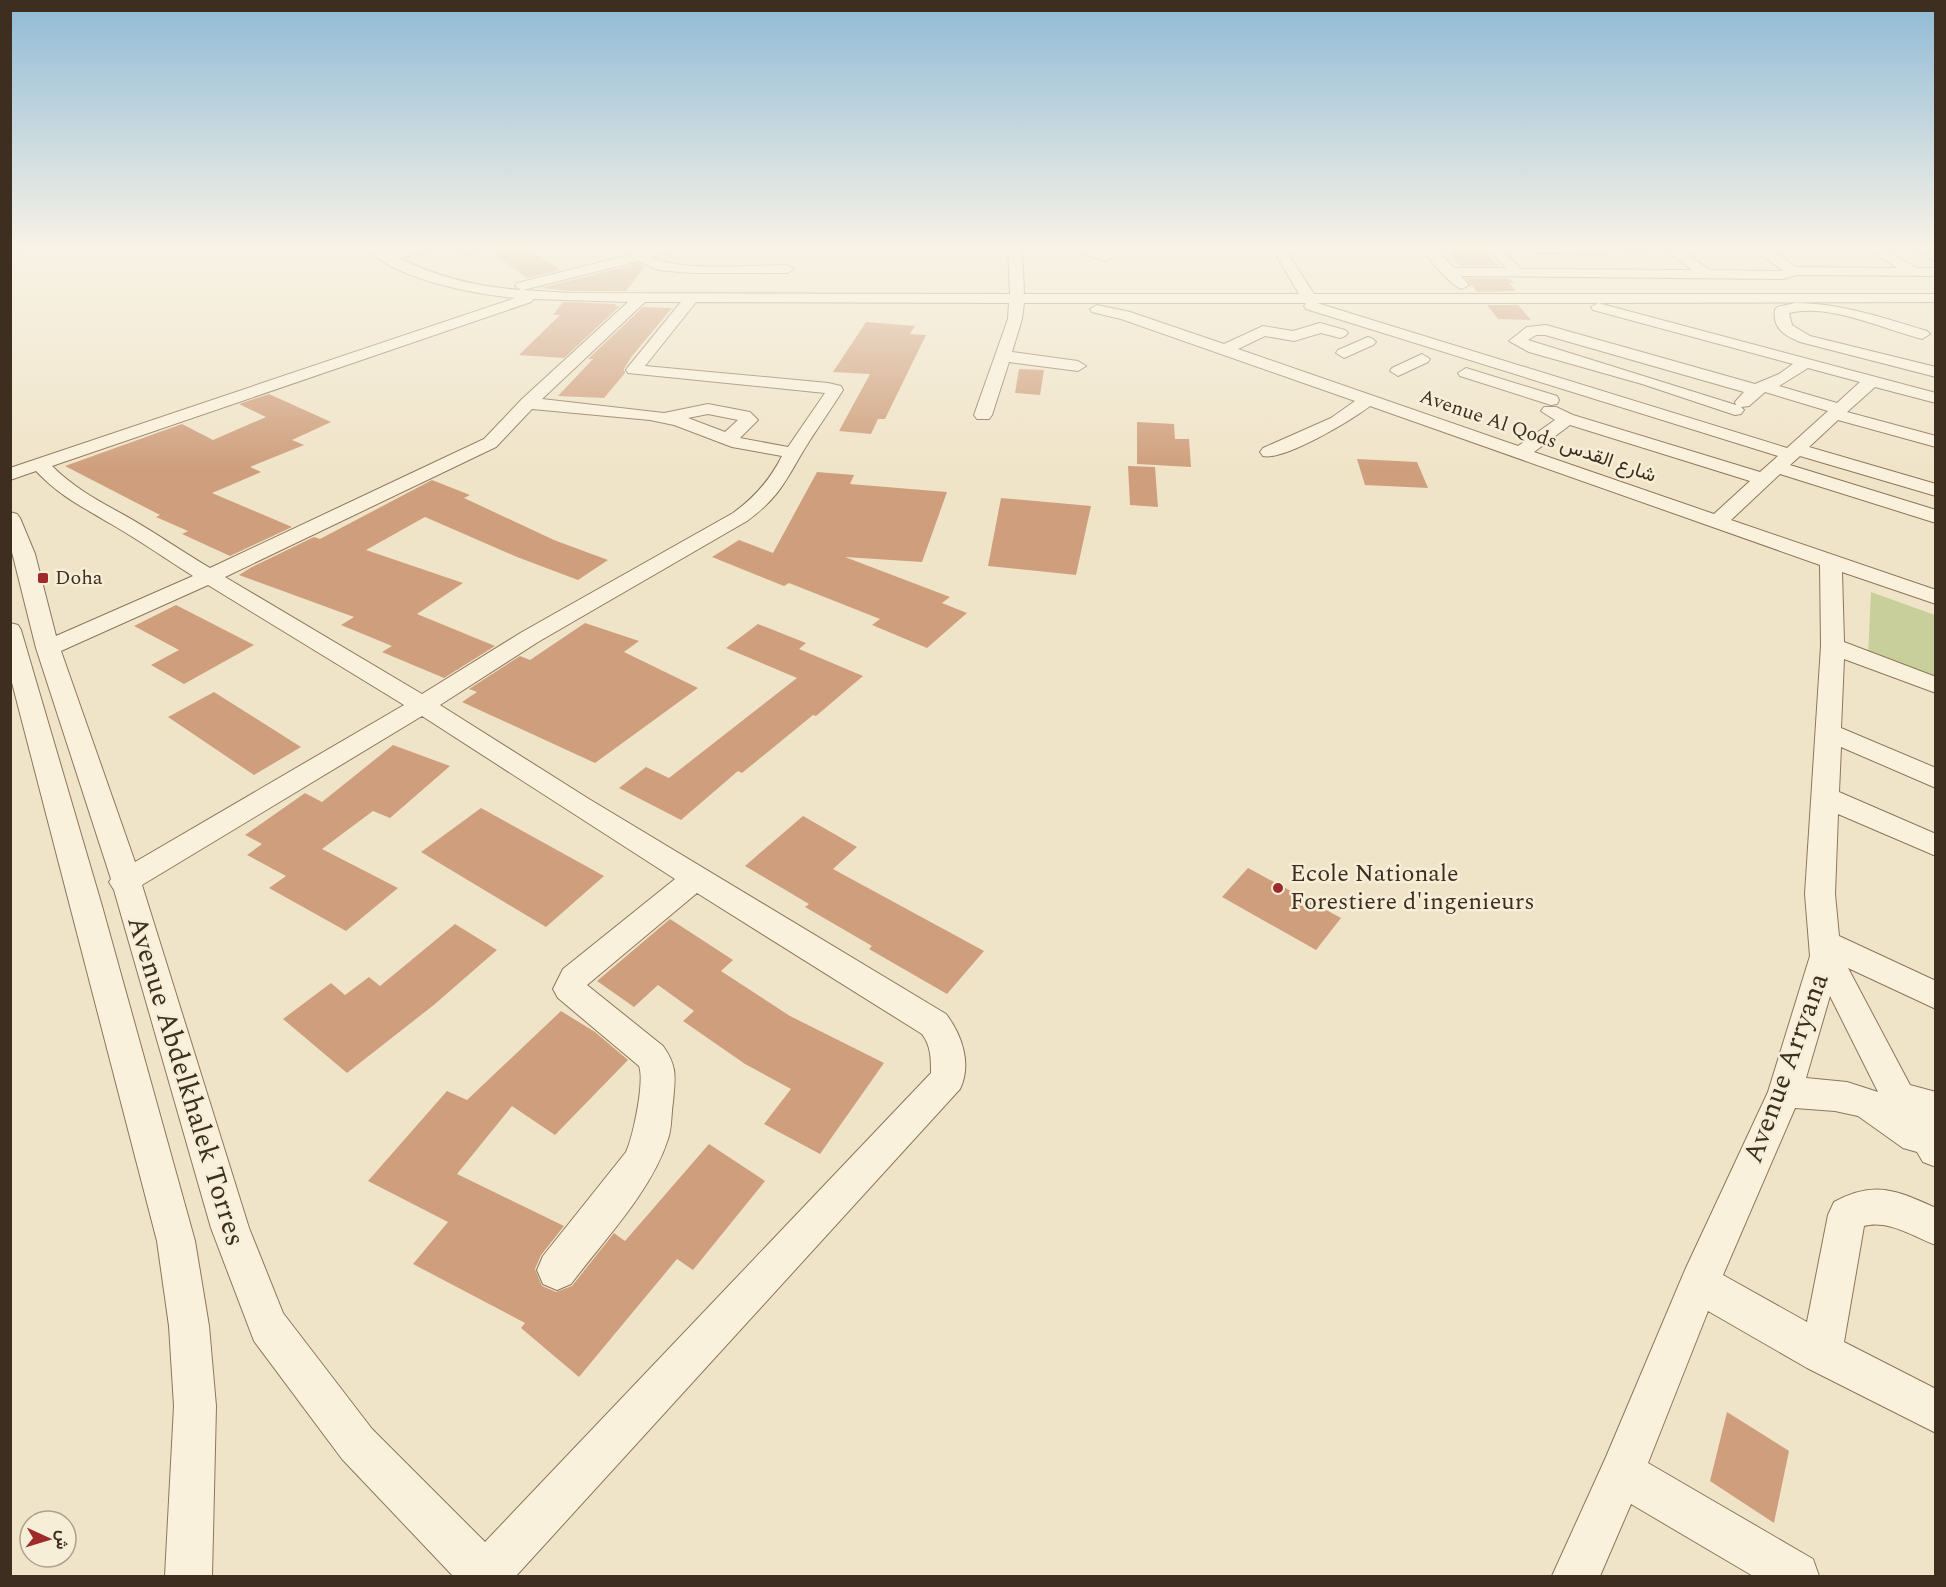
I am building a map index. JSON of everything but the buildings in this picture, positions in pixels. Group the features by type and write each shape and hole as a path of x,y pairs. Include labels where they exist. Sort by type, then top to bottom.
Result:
{"street":[{"path":"10,474 465,320"},
{"path":"21,644 209,577 490,443 528,403 616,320"},
{"path":"647,386 634,368 674,320"},
{"path":"983,415 1014,320"},
{"name":"Avenue Al Qods شارع القدس","path":"1138,320 1935,598"},
{"path":"1148,320 1149,324"},
{"path":"1608,326 1617,320"},
{"path":"1643,320 1898,388 1932,404"},
{"path":"1781,320 1783,326 1789,331 1805,339 1927,346"},
{"path":"1853,320 1927,346"},
{"path":"1340,333 1360,321 1709,428 1782,463 1935,517"},
{"path":"1224,350 1263,331 1294,336 1320,328 1373,343 1344,353"},
{"path":"1735,410 1648,381 1535,349 1517,341 1525,333 1542,329 1670,366 1759,388 1935,442"},
{"path":"1665,343 1682,331"},
{"path":"1612,350 1627,339"},
{"path":"1725,360 1743,346"},
{"path":"1927,346 1935,372"},
{"path":"1898,388 1927,346"},
{"path":"1398,371 1428,361 1401,352"},
{"path":"1003,356 1078,366"},
{"path":"1648,381 1670,366 1689,357"},
{"path":"1709,428 1735,410 1759,388 1785,377 1805,363"},
{"path":"1456,370 1551,400"},
{"path":"1463,387 1479,377"},
{"path":"1718,521 1871,381"},
{"path":"1569,385 1545,408 1567,419 1782,463 1935,490"},
{"path":"124,882 422,705 530,637 740,517 767,494 781,477 793,453 834,389 647,386 621,411"},
{"path":"1269,452 1337,422 1368,400"},
{"path":"528,403 621,411 664,418 728,439 793,453"},
{"path":"664,418 708,409 744,416 749,420 728,439"},
{"path":"1519,454 1567,419"},
{"path":"1896,449 1908,435"},
{"path":"39,464 84,502 117,519 422,705 579,806 934,1024 944,1036 947,1048 948,1078 485,1576"},
{"name":"Avenue Abdelkhalek Torres","path":"10,518 25,554 21,644 176,1240 189,1326 195,1406 189,1576"},
{"name":"Avenue Arryana","path":"1576,1576 1622,1473 1699,1284 1785,1092 1826,950 1820,894 1833,646 1831,562"},
{"name":"Avenue Abdelkhalek Torres","path":"21,644 109,825 124,882 230,1228 268,1327 357,1444 485,1576"},
{"path":"1833,646 1935,686"},
{"path":"1828,732 1935,778"},
{"path":"1825,797 1935,846"},
{"path":"557,1270 639,1164 651,1137 658,1077 658,1066 651,1056 569,989 574,978 697,877"},
{"path":"1826,950 1935,996"},
{"path":"1826,950 1899,1098 1935,1150"},
{"path":"1785,1092 1837,1095 1857,1100 1881,1110 1935,1150"},
{"path":"1899,1098 1935,1108"},
{"path":"1822,1353 1847,1215 1865,1206 1877,1205 1894,1209 1935,1227"},
{"path":"1699,1284 1822,1353 1935,1412"},
{"path":"1622,1473 1796,1576"}],"green space":[{"path":"1871,592 1935,615 1935,681 1868,656"}],"place":[{"name":"Doha","path":"43,578"},
{"name":"Ecole Nationale Forestiere d'ingenieurs","path":"1278,888"}]}
